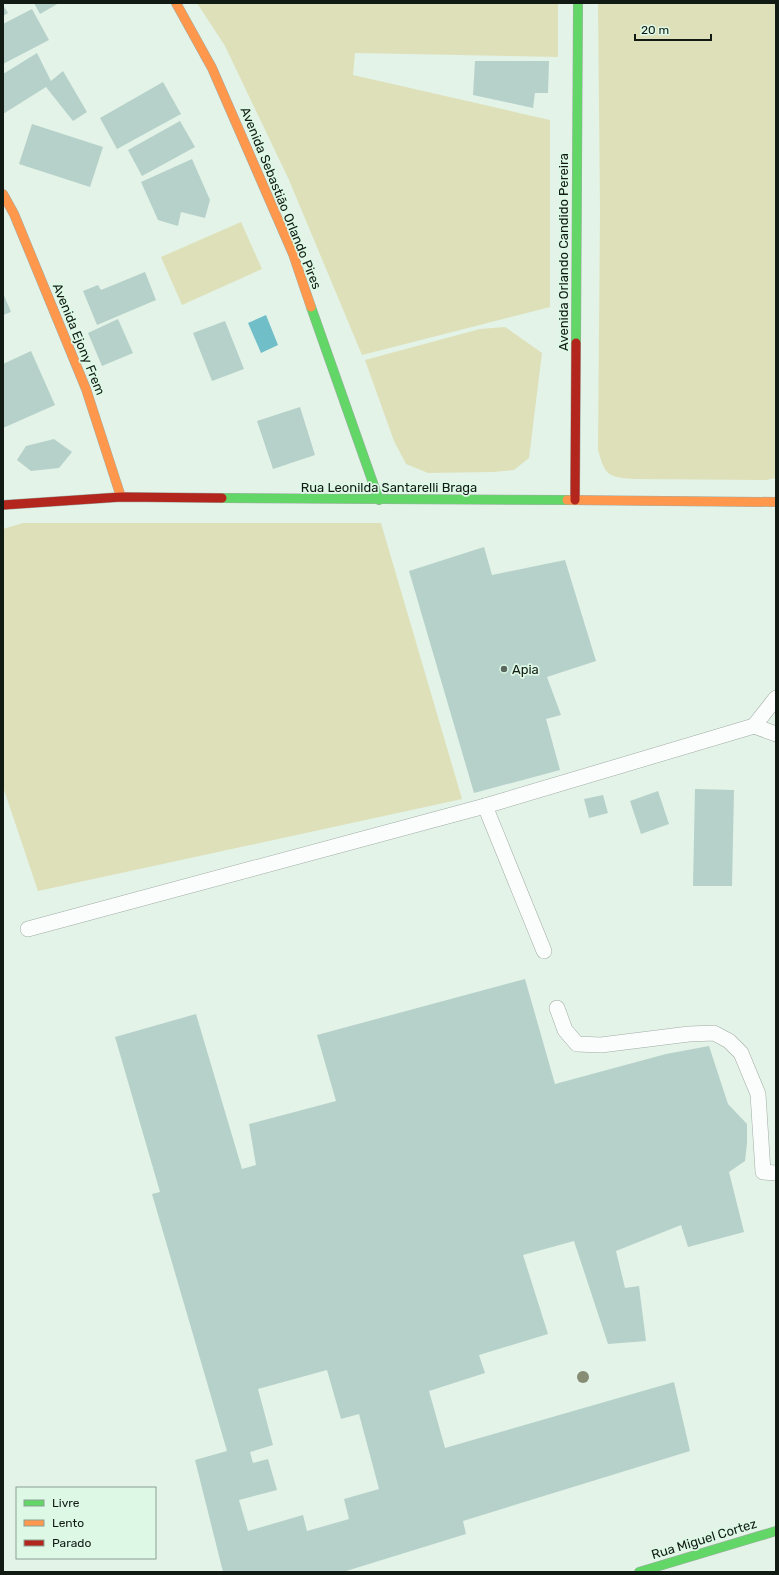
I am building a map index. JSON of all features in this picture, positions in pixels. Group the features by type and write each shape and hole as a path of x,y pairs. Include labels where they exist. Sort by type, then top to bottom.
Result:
{"street":[{"name":"Avenida Sebastião Orlando Pires","path":"176,3 212,68 293,254 379,500"},
{"name":"Avenida Orlando Candido Pereira","path":"575,500 578,3"},
{"name":"Avenida Ejony Frem","path":"3,194 14,214 86,389 121,497"},
{"name":"Rua Leonilda Santarelli Braga","path":"3,505 121,497 776,502"},
{"name":"Rua Miguel Cortez","path":"639,1572 776,1531"}],"lane":[{"path":"28,929 485,806 754,726 776,698"},
{"path":"754,726 776,734"},
{"path":"485,806 544,951"},
{"path":"557,1008 565,1030 577,1044 601,1045 689,1034 714,1033 729,1041 741,1053 758,1094 763,1172 776,1173"}],"green space":[{"path":"197,3 558,3 558,57 355,53 353,75 550,120 550,307 362,355 289,180 225,46"},
{"path":"598,3 776,3 776,478 766,480 633,479 617,477 608,473 603,464 598,450 600,211"},
{"path":"241,222 262,269 182,305 161,257"},
{"path":"505,327 542,353 529,458 514,470 493,472 428,473 406,464 394,441 365,360 480,329"},
{"path":"23,523 381,523 462,799 38,891 3,787 3,529"}],"water":[{"path":"266,315 278,345 261,353 248,323"}],"building":[{"path":"34,3 59,3 40,14"},
{"path":"3,5 8,13 3,16"},
{"path":"32,9 49,40 3,64 3,24"},
{"path":"37,53 51,81 63,71 87,112 73,121 46,87 3,114 3,74"},
{"path":"475,61 549,61 548,93 535,93 533,108 473,95"},
{"path":"163,82 181,114 117,149 100,118"},
{"path":"180,121 195,147 142,176 128,150"},
{"path":"32,124 103,147 90,187 19,164"},
{"path":"192,159 210,200 205,218 181,212 178,226 158,220 141,182"},
{"path":"145,272 156,300 97,325 83,291 98,285 101,290"},
{"path":"3,293 11,312 3,315"},
{"path":"118,319 133,353 102,366 88,333"},
{"path":"225,321 244,369 212,381 193,333"},
{"path":"31,351 55,405 3,428 3,364"},
{"path":"300,407 315,455 273,469 257,421"},
{"path":"54,439 72,452 59,468 31,471 17,460 26,446"},
{"name":"Apia","path":"484,547 492,575 565,560 596,661 547,677 561,715 546,719 560,770 474,793 409,571"},
{"path":"695,789 734,790 732,886 693,886"},
{"path":"658,791 669,824 641,834 630,801"},
{"path":"603,795 608,813 589,818 584,799"},
{"path":"525,979 555,1084 666,1054 709,1046 728,1104 747,1124 745,1161 729,1172 744,1232 688,1247 681,1225 616,1251 625,1288 639,1286 646,1341 608,1344 574,1241 523,1255 548,1334 479,1355 485,1373 429,1391 445,1448 674,1382 690,1451 463,1521 466,1534 343,1572 223,1572 195,1460 227,1451 152,1194 160,1192 115,1037 196,1014 242,1169 256,1165 249,1124 336,1101 317,1035","holes":["327,1370 341,1419 359,1414 379,1489 344,1499 349,1519 307,1531 303,1515 248,1531 239,1500 277,1490 268,1459 253,1463 250,1452 273,1445 258,1389"]}],"traffic: fast":[{"path":"576,343 578,3"},
{"path":"311,307 379,500"},
{"path":"222,498 567,500"},
{"path":"639,1572 776,1531"}],"traffic: slow":[{"path":"176,3 212,68 293,254 311,307"},
{"path":"3,194 14,214 86,389 121,497"},
{"path":"567,500 776,502"}],"traffic: jam":[{"path":"575,500 576,343"},
{"path":"3,505 121,497 222,498"}],"place":[{"name":"Apia","path":"504,669"}]}
